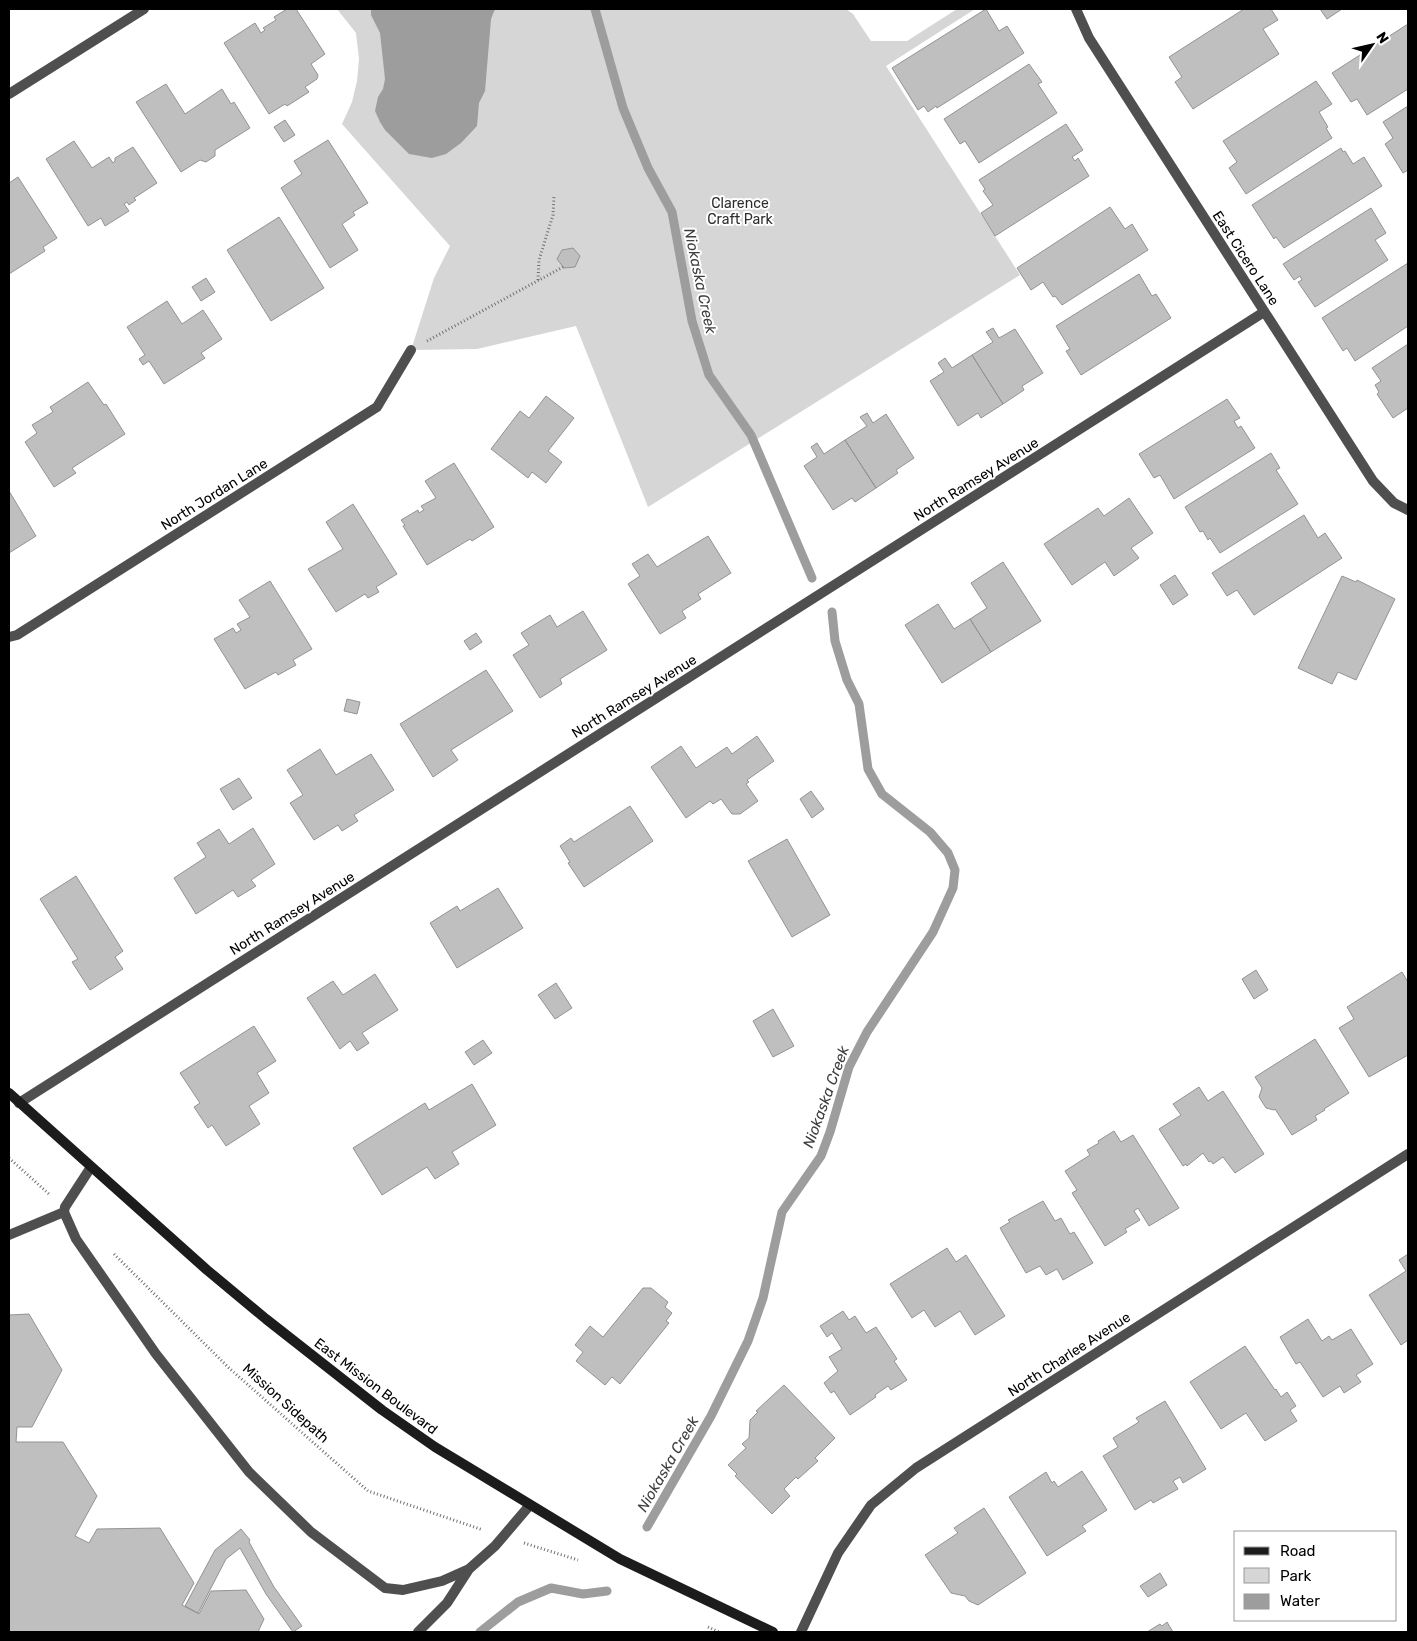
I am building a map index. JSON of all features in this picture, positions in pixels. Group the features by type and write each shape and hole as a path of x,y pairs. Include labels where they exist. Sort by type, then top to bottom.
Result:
{"main road":[{"name":"East Mission Boulevard","path":"9,1093 207,1270 382,1410 435,1447 620,1559 773,1632"}],"street":[{"path":"9,94 144,9"},
{"name":"East Cicero Lane","path":"1076,9 1089,38 1373,481 1394,503 1408,510"},
{"name":"North Ramsey Avenue","path":"19,1103 1264,312"},
{"name":"North Jordan Lane","path":"9,637 17,635 377,407 411,350"},
{"name":"North Charlee Avenue","path":"800,1632 838,1553 871,1505 916,1468 1408,1154"},
{"path":"91,1167 65,1207 64,1212 76,1239 156,1354 249,1472 311,1532 385,1588 404,1590 442,1581 469,1569"},
{"path":"9,1235 64,1212"},
{"path":"418,1632 447,1603 469,1569 495,1546 530,1505"}],"path":[{"path":"538,280 539,260 553,215 554,196"},
{"path":"411,350 563,267"},
{"path":"9,1158 32,1180"},
{"name":"Mission Sidepath","path":"108,1248 229,1368 368,1491 479,1529"}],"green space":[{"name":"Clarence Craft Park","path":"337,9 846,9 853,14 871,41 907,41 957,9 975,9 886,66 1020,275 648,507 576,326 477,349 411,350 434,278 450,246 342,124 352,102 357,81 359,59 356,33"}],"water":[{"path":"371,9 495,9 491,19 485,91 479,103 477,126 461,143 446,154 432,158 409,154 385,130 380,122 375,111 385,79 380,33 371,15"}],"building":[{"path":"287,9 296,9 325,54 311,64 318,75 317,79 305,87 309,92 287,106 285,104 269,114 224,43 255,23 261,33 265,30 263,28 276,20 274,17"},
{"path":"986,9 999,31 1007,26 1024,53 937,108 936,106 928,112 924,106 918,110 892,68"},
{"path":"1244,9 1271,9 1278,20 1263,29 1279,54 1193,109 1175,82 1182,77 1169,57"},
{"path":"1320,9 1342,9 1327,19"},
{"path":"1408,24 1408,89 1367,115 1357,99 1351,102 1332,73"},
{"path":"1029,64 1042,82 1038,84 1057,113 979,163 965,141 960,144 944,119"},
{"path":"1316,81 1332,104 1319,112 1332,138 1246,194 1229,168 1237,162 1223,141"},
{"path":"166,84 185,114 222,89 231,104 234,102 250,128 215,150 215,156 206,162 200,160 181,172 136,102"},
{"path":"1408,106 1408,170 1403,173 1385,144 1393,138 1383,122"},
{"path":"285,120 295,135 284,142 274,127"},
{"path":"1066,124 1083,150 1072,157 1075,161 1078,158 1089,176 995,236 981,213 993,205 983,191 985,189 979,180"},
{"path":"328,140 368,203 353,212 355,215 342,224 358,250 330,268 281,188 302,174 294,161"},
{"path":"74,141 92,168 109,157 113,163 115,158 133,147 157,183 134,198 136,200 129,205 127,202 124,204 129,211 105,226 101,218 88,226 46,159"},
{"path":"1341,148 1353,164 1364,157 1382,186 1284,248 1276,237 1274,239 1252,205"},
{"path":"18,177 57,238 43,247 45,251 9,274 9,183"},
{"path":"1110,207 1125,229 1132,224 1148,250 1062,305 1055,296 1053,297 1043,282 1031,290 1017,268"},
{"path":"1371,208 1386,233 1375,240 1388,260 1315,307 1298,282 1302,280 1300,276 1294,280 1283,264"},
{"path":"279,217 324,288 271,321 227,250"},
{"path":"573,248 580,256 575,267 564,268 557,259 562,250"},
{"path":"1408,263 1408,326 1355,361 1347,348 1343,351 1322,318"},
{"path":"1139,274 1152,296 1156,294 1171,318 1081,375 1066,351 1070,349 1056,326"},
{"path":"206,278 215,292 201,301 192,287"},
{"path":"167,301 182,324 203,310 222,339 201,353 205,358 164,384 149,361 143,365 139,359 145,355 127,327"},
{"path":"993,328 999,338 1015,329 1043,373 1022,386 1024,390 1003,404 972,355 993,342 986,332"},
{"path":"1408,344 1408,408 1393,418 1377,394 1379,392 1375,385 1381,381 1372,368"},
{"path":"972,355 1003,404 981,418 978,413 958,426 930,381 944,372 938,363 945,358 952,368"},
{"path":"88,382 104,405 106,404 125,434 72,468 76,473 54,487 25,442 37,433 32,425 53,412 50,407"},
{"path":"546,396 574,418 548,451 562,462 546,483 532,472 528,478 491,449 520,411 529,418"},
{"path":"1227,399 1240,418 1234,421 1238,428 1241,426 1255,448 1174,499 1160,475 1154,478 1139,454"},
{"path":"867,413 873,423 886,414 914,458 896,470 898,473 876,488 845,440 867,426 860,417"},
{"path":"845,440 876,488 855,502 852,498 833,510 804,466 817,457 811,447 817,443 824,454"},
{"path":"1271,453 1280,468 1276,470 1298,504 1220,553 1210,538 1208,540 1203,531 1200,532 1185,507"},
{"path":"454,463 494,527 427,565 401,520 418,510 419,513 424,510 421,506 436,498 425,481"},
{"path":"9,491 36,536 9,553"},
{"path":"1129,498 1153,533 1131,548 1139,558 1114,576 1105,562 1072,585 1044,544 1098,508 1104,516"},
{"path":"353,504 397,574 376,587 379,592 368,598 365,594 336,612 308,569 343,549 326,522"},
{"path":"1304,515 1318,538 1325,533 1342,558 1254,615 1237,590 1227,596 1212,573"},
{"path":"708,536 731,573 698,594 701,599 682,611 686,618 660,634 628,584 640,576 632,564 648,554 657,567"},
{"path":"1003,562 1041,621 991,652 970,619 987,608 971,583"},
{"path":"1175,575 1188,595 1173,605 1160,585"},
{"path":"1342,576 1356,582 1357,580 1395,599 1356,680 1338,672 1332,684 1298,668"},
{"path":"270,581 312,649 293,660 296,665 278,675 276,672 245,689 214,639 233,628 236,633 241,630 237,624 250,617 239,600"},
{"path":"938,604 954,629 970,619 991,652 942,683 905,625"},
{"path":"583,611 607,650 560,679 562,684 540,698 513,655 529,645 521,633 550,615 557,627"},
{"path":"476,633 482,642 470,650 464,641"},
{"path":"486,670 513,711 451,750 458,760 433,777 400,724"},
{"path":"347,699 360,702 357,714 344,711"},
{"path":"757,736 774,761 747,780 749,782 746,784 758,801 740,814 732,814 721,799 713,804 710,801 686,818 651,767 681,746 696,768 727,747 732,754"},
{"path":"320,749 336,775 371,754 394,790 354,815 358,821 342,831 338,825 314,840 290,803 303,795 287,770"},
{"path":"239,778 252,798 233,810 220,789"},
{"path":"811,791 824,809 812,818 800,799"},
{"path":"630,806 653,841 584,887 568,863 570,862 560,846 571,838 574,842"},
{"path":"253,828 275,864 251,880 256,886 238,897 233,890 196,914 174,878 206,857 197,843 219,829 229,844"},
{"path":"787,839 830,915 792,937 748,861"},
{"path":"76,876 123,951 115,957 123,969 90,990 72,962 78,959 40,899"},
{"path":"498,888 523,928 457,968 430,923 457,906 460,911"},
{"path":"1256,970 1268,990 1254,999 1242,979"},
{"path":"1402,972 1408,982 1408,1055 1369,1077 1339,1028 1354,1019 1347,1007"},
{"path":"375,974 398,1010 362,1033 369,1043 357,1051 350,1041 340,1049 307,998 333,981 343,995"},
{"path":"556,983 572,1008 555,1019 538,995"},
{"path":"773,1009 794,1046 773,1057 753,1021"},
{"path":"254,1026 276,1061 257,1073 269,1093 249,1106 260,1124 226,1146 212,1125 208,1128 194,1107 200,1103 180,1073"},
{"path":"1315,1039 1349,1093 1315,1116 1317,1120 1292,1135 1275,1109 1266,1108 1259,1097 1262,1088 1255,1077"},
{"path":"483,1040 492,1053 474,1065 465,1052"},
{"path":"472,1084 496,1125 452,1152 459,1164 435,1179 427,1167 382,1195 353,1148 425,1103 429,1110"},
{"path":"1199,1087 1208,1101 1223,1091 1264,1154 1235,1173 1223,1157 1213,1164 1211,1161 1209,1162 1203,1153 1187,1166 1186,1164 1183,1166 1159,1129 1181,1115 1173,1104"},
{"path":"1114,1131 1121,1142 1133,1135 1179,1208 1149,1226 1138,1208 1134,1211 1140,1220 1125,1229 1127,1232 1105,1246 1072,1193 1077,1190 1065,1171 1090,1155 1087,1150"},
{"path":"1043,1201 1055,1221 1061,1218 1070,1234 1074,1232 1093,1263 1063,1280 1057,1269 1046,1275 1040,1266 1026,1273 1000,1228 1010,1222 1008,1220"},
{"path":"947,1248 956,1262 966,1255 1005,1316 975,1335 960,1311 935,1327 924,1310 912,1318 890,1284"},
{"path":"1408,1254 1408,1340 1401,1345 1369,1295 1406,1271 1399,1260"},
{"path":"643,1288 651,1288 668,1302 665,1307 672,1313 666,1321 669,1323 620,1384 612,1377 605,1385 576,1361 583,1352 575,1345 590,1326 603,1337"},
{"path":"843,1311 849,1320 855,1316 866,1333 876,1327 897,1359 894,1361 907,1380 891,1390 888,1386 850,1415 834,1391 831,1393 824,1383 838,1371 829,1357 842,1349 832,1333 827,1337 820,1326"},
{"path":"29,1314 62,1370 32,1427 17,1427 16,1442 63,1442 97,1496 75,1536 89,1543 97,1529 160,1528 194,1583 182,1605 199,1614 211,1591 246,1590 264,1619 258,1632 9,1632 9,1315"},
{"path":"1308,1319 1322,1341 1329,1336 1332,1340 1351,1329 1373,1364 1356,1375 1361,1382 1344,1393 1340,1386 1323,1397 1300,1362 1296,1364 1280,1337"},
{"path":"1245,1346 1275,1390 1281,1397 1287,1392 1296,1406 1290,1410 1297,1421 1265,1441 1246,1413 1221,1429 1190,1382"},
{"path":"784,1385 835,1438 815,1458 818,1461 798,1479 796,1477 784,1489 790,1496 772,1514 735,1476 737,1474 728,1465 746,1448 742,1444 749,1438 750,1420 758,1412 756,1411"},
{"path":"1165,1401 1206,1469 1183,1483 1180,1477 1173,1481 1178,1489 1153,1503 1151,1500 1135,1510 1103,1456 1118,1447 1113,1438 1139,1422 1136,1418"},
{"path":"1082,1471 1107,1510 1082,1526 1086,1531 1047,1556 1009,1497 1046,1472 1052,1483 1054,1481 1058,1487"},
{"path":"984,1508 1026,1573 978,1605 969,1601 965,1596 951,1593 925,1555 958,1533 954,1528"},
{"path":"241,1529 250,1540 249,1542 274,1587 302,1626 293,1632 266,1594 240,1548 226,1559 198,1613 185,1606 215,1550"},
{"path":"1160,1573 1167,1585 1148,1597 1140,1586"},
{"path":"1167,1622 1173,1632 1147,1632 1160,1624 1162,1626"}],"waterway":[{"name":"Niokaska Creek","path":"595,9 623,108 648,168 672,212 692,321 709,375 751,435 812,578"},
{"name":"Niokaska Creek","path":"647,1527 711,1416 748,1341 763,1298 782,1212 821,1156 849,1067 867,1032 933,932 953,888 955,870 948,853 930,832 882,794 868,769 859,704 847,680 835,641 832,612"},
{"name":"Niokaska Creek","path":"480,1632 518,1602 551,1588 583,1594 607,1591"}]}
